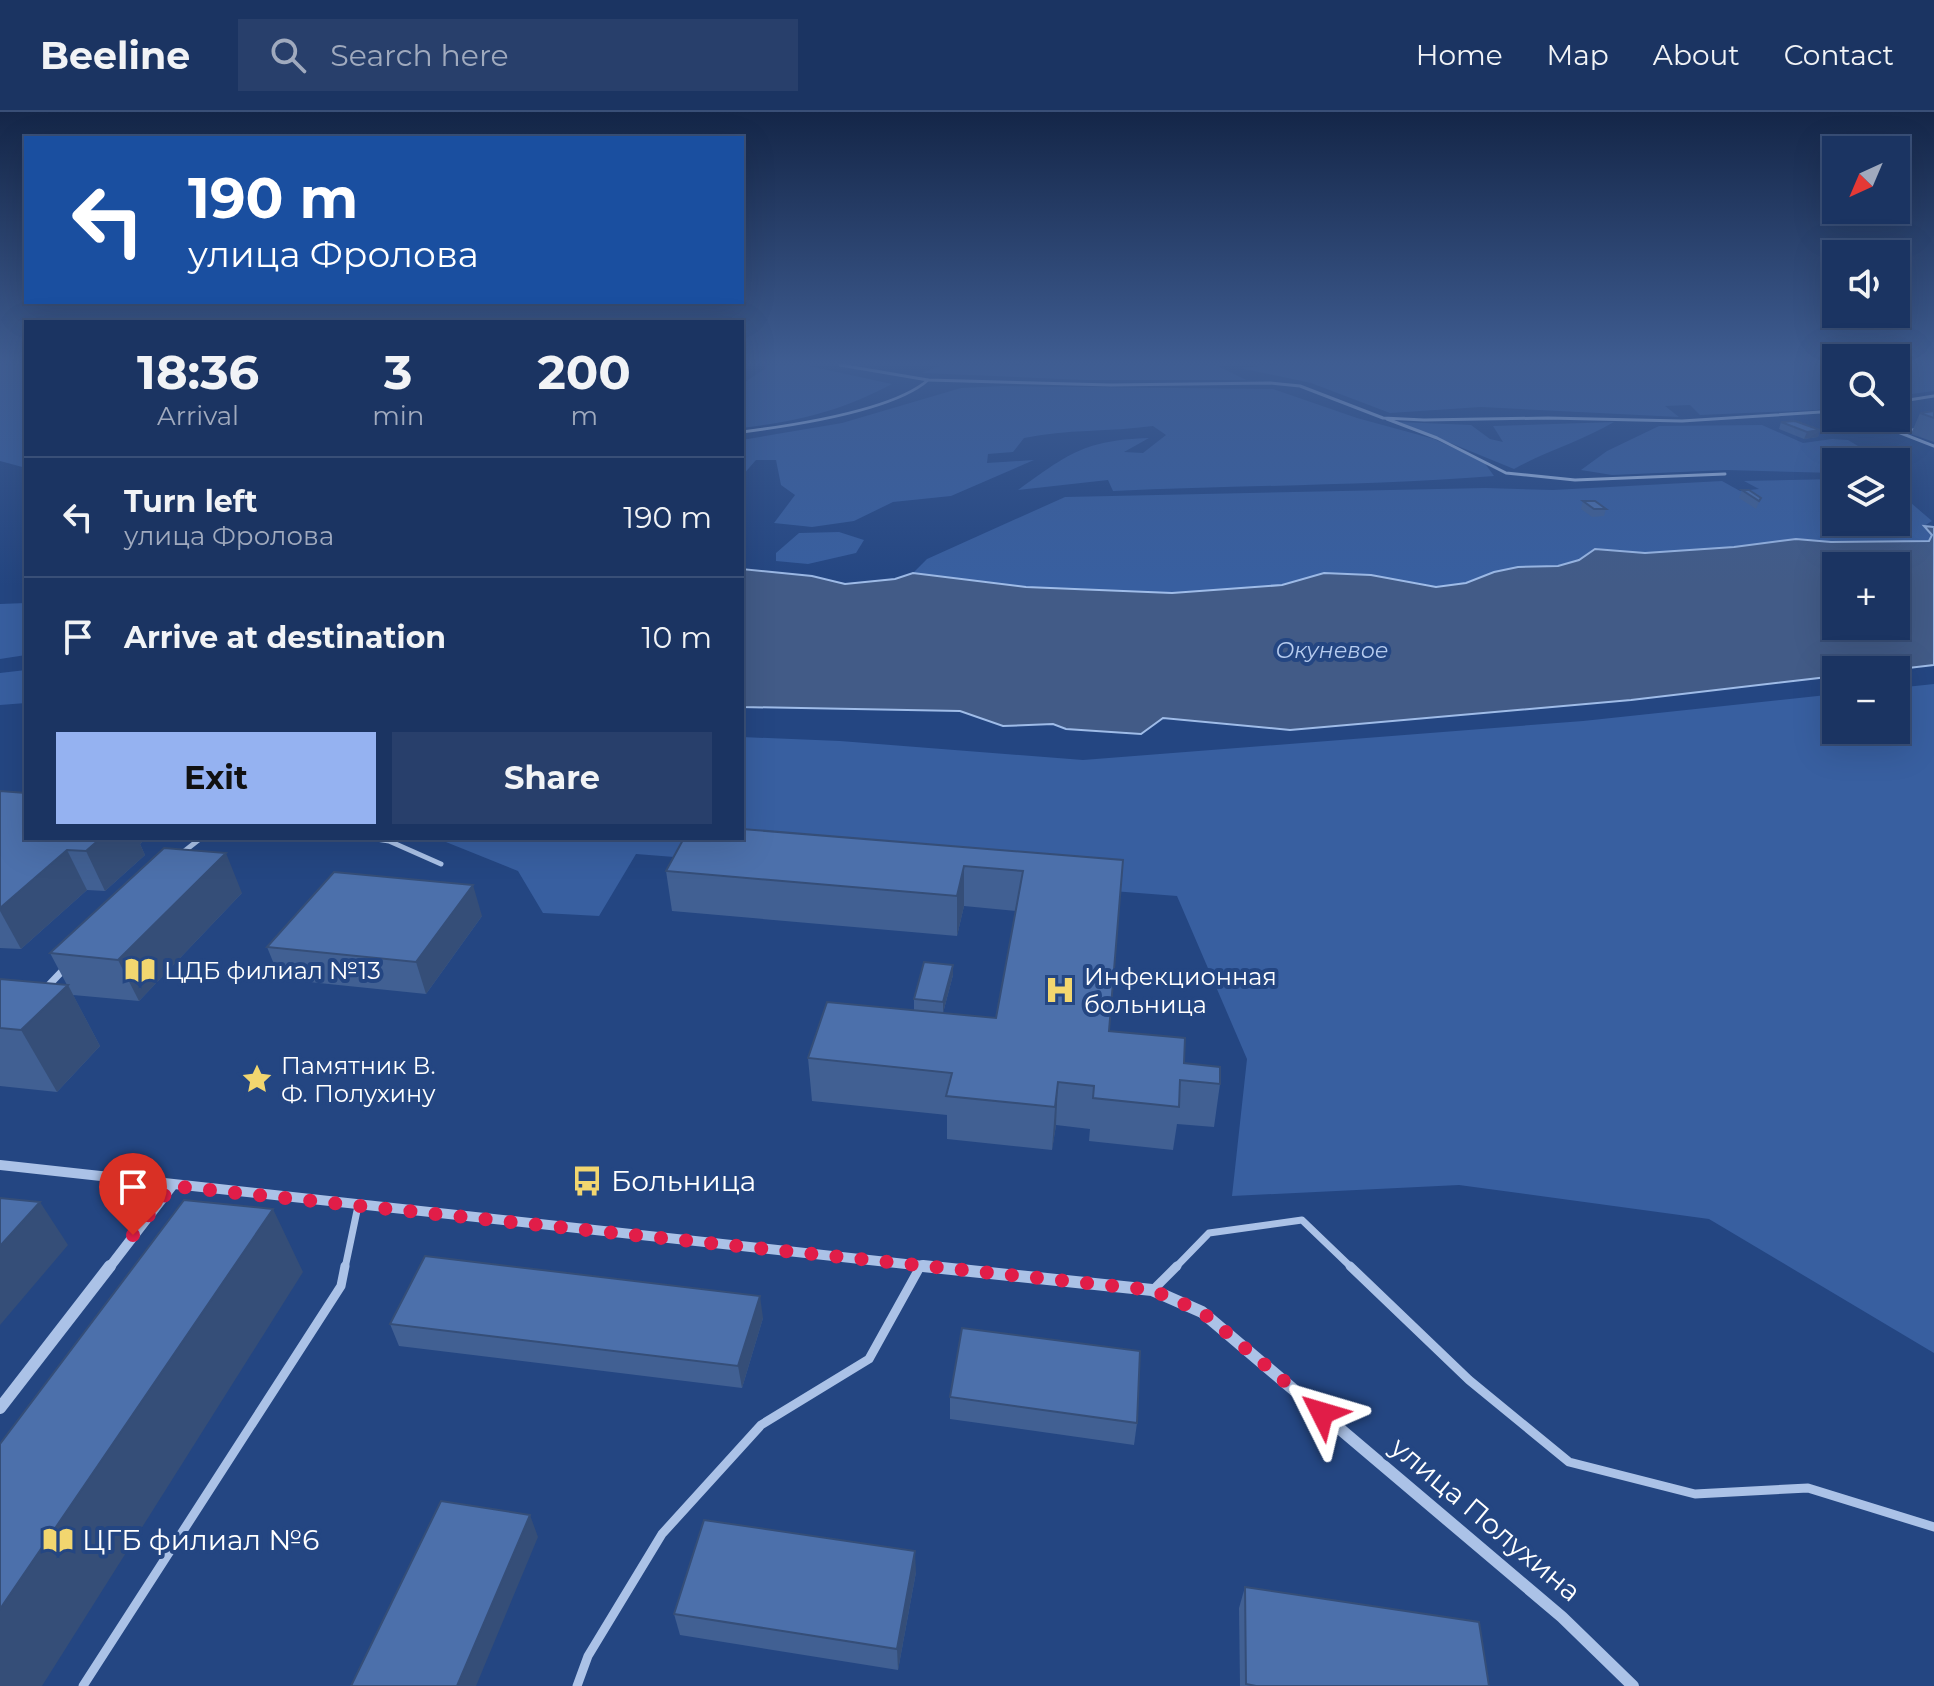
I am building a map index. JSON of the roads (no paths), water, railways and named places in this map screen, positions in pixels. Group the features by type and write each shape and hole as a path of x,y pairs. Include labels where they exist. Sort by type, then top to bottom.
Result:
{"street":[{"name":"улица Полухина","path":"1,1166 1152,1290 1202,1312 1562,1617 1633,1686"},
{"path":"0,1408 172,1186"}],"lane":[{"path":"1436,438 1506,473 1575,480 1725,474"},
{"path":"1915,438 1934,446"},
{"path":"177,857 198,840"},
{"path":"383,840 441,864"},
{"path":"34,999 78,955"},
{"path":"83,1686 341,1286 358,1206"},
{"path":"1152,1290 1209,1233 1302,1220 1469,1380 1569,1462 1695,1494 1808,1488 1934,1527"},
{"path":"577,1686 588,1656 662,1534 761,1425 869,1359 920,1267"}],"water":[{"name":"Окуневое","path":"1924,526 1934,527 1934,665 1910,668 1910,656 1822,656 1822,678 1631,700 1290,730 1163,718 1141,734 1066,729 1053,724 1003,726 960,711 744,707 744,569 812,576 845,584 895,579 913,573 1026,587 1172,593 1282,585 1324,573 1371,575 1436,587 1466,583 1518,567 1558,566 1579,560 1595,549 1645,553 1796,539 1831,542 1929,541 1932,535"}],"place":[{"name":"ЦДБ филиал №13","path":"140,970"},
{"name":"Инфекционная больница","path":"1060,990"},
{"name":"Памятник В. Ф. Полухину","path":"257,1079"},
{"name":"Больница","path":"587,1181"},
{"name":"ЦГБ филиал №6","path":"58,1540"}]}
